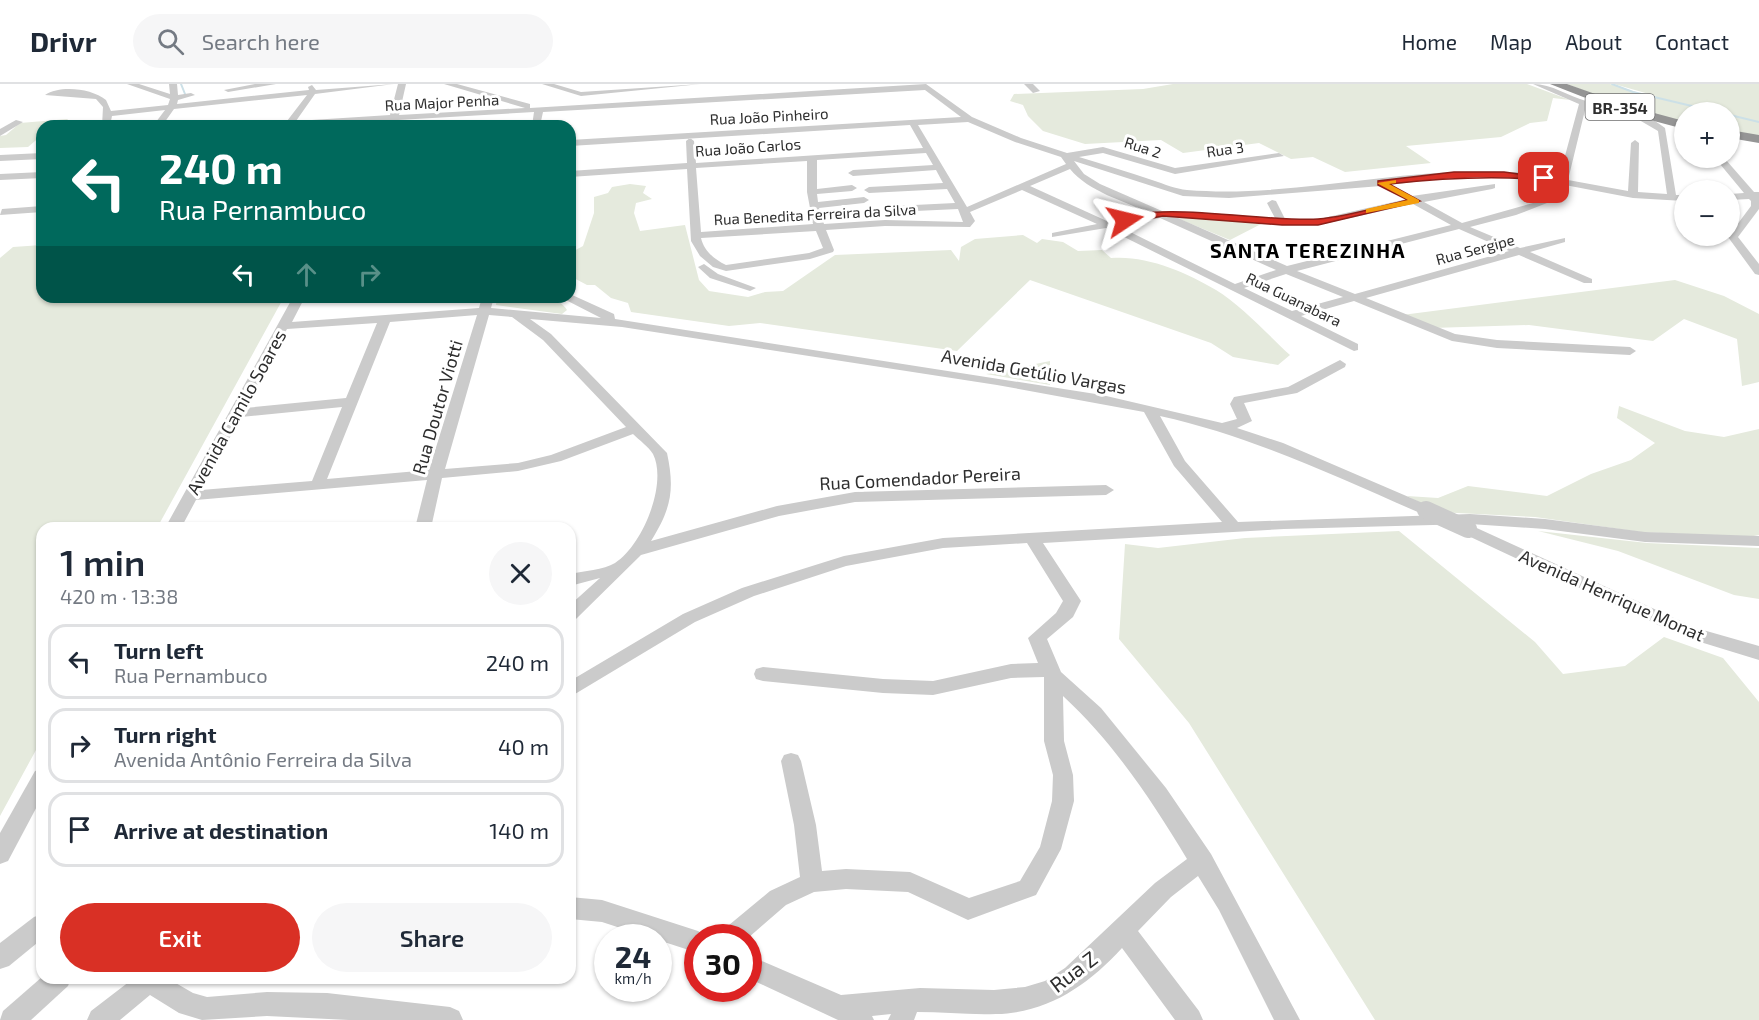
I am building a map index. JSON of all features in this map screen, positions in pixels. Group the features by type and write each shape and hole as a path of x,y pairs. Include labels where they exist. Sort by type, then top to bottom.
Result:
{"highway":[{"name":"BR-354","path":"1557,84 1628,110 1674,122"},
{"path":"1740,136 1759,139"}],"street":[{"path":"131,84 176,98 201,94 196,84"},
{"path":"162,120 173,107 176,98 173,84"},
{"path":"213,92 272,84"},
{"path":"109,114 312,88 390,84"},
{"path":"393,120 402,85 413,84"},
{"path":"546,84 570,93 697,84"},
{"path":"1028,84 1035,91"},
{"path":"925,86 969,119 1068,160 1171,190 1197,195 1381,183 1471,174 1523,175 1633,195 1672,198 1662,130 1648,121 1583,104 1537,84"},
{"path":"455,85 539,110 537,120"},
{"name":"Rua Major Penha","path":"417,120 539,110 925,86"},
{"path":"292,120 312,88"},
{"path":"596,107 603,92"},
{"path":"66,93 96,96 105,103 109,114 108,120"},
{"path":"1563,182 1583,104"},
{"name":"Rua João Pinheiro","path":"576,143 969,119"},
{"path":"0,133 19,122"},
{"path":"913,123 947,186 963,208"},
{"path":"690,141 698,246 704,254 721,267 737,268 828,251 829,247 819,227 814,205 812,158"},
{"path":"1633,195 1635,143"},
{"name":"Rua João Carlos","path":"576,174 927,150"},
{"name":"Rua 2","path":"1068,160 1102,150 1175,171"},
{"path":"0,158 36,156"},
{"name":"Rua 3","path":"1175,171 1279,156"},
{"path":"894,209 963,208 1024,187 1068,160"},
{"path":"1068,160 1081,176 1097,186 1286,270 1446,335 1497,344 1630,351"},
{"path":"853,173 937,167"},
{"path":"1729,168 1755,196 1756,206 1733,237 1759,272"},
{"path":"0,177 36,175"},
{"path":"1381,183 1460,226 1588,281"},
{"path":"869,190 947,186"},
{"path":"1056,235 1163,214 1282,222 1330,220 1492,186"},
{"name":"Rua Guanabara","path":"1024,187 1106,224 1354,347"},
{"path":"812,192 852,188"},
{"path":"814,205 864,200"},
{"path":"1233,288 1286,270 1520,211 1544,201"},
{"path":"1272,203 1282,222"},
{"name":"Rua Benedita Ferreira da Silva","path":"696,235 912,222 962,226 970,221 963,208"},
{"path":"2,212 36,209"},
{"name":"Rua Sergipe","path":"1292,315 1561,240"},
{"path":"704,254 700,262 710,273 750,288"},
{"path":"576,302 621,323"},
{"name":"Avenida Camilo Soares","path":"176,522 297,303"},
{"path":"284,326 385,319 486,304 516,313 621,323"},
{"name":"Rua Doutor Viotti","path":"424,522 435,476 486,304"},
{"path":"566,318 579,313 585,306"},
{"path":"516,313 547,336 660,453 665,477 662,501 651,529 620,568 576,609"},
{"path":"317,486 385,319"},
{"name":"Avenida Getúlio Vargas","path":"621,323 997,381 1149,409 1222,428 1332,467 1426,510"},
{"path":"1222,428 1245,422 1237,404 1239,400 1281,394 1308,383 1340,364"},
{"path":"236,412 351,402"},
{"path":"1149,409 1179,463 1235,528"},
{"path":"189,496 435,476 535,464 636,428"},
{"name":"Rua Comendador Pereira","path":"635,551 814,503 855,497 1106,490"},
{"name":"Avenida Henrique Monat","path":"1426,510 1672,625 1759,653"},
{"path":"576,686 689,618 803,572 890,550 943,543 1328,522 1492,519 1645,537 1759,541"},
{"path":"747,924 778,898 812,882 846,879 910,882 968,909 1028,888 1050,849 1063,801 1063,775 1053,730 1051,673 1037,638 1065,616 1071,609 1072,601 1032,538"},
{"path":"576,579 620,568"},
{"path":"763,674 883,686 933,688 1011,671 1051,673 1094,713 1159,794 1203,861 1287,1020"},
{"path":"792,761 805,825 812,882"},
{"path":"0,854 36,788"},
{"name":"Rua Z","path":"840,1006 905,1011 1010,1002 1035,997 1054,989 1124,929 1173,880 1203,861"},
{"path":"576,908 602,910 684,937"},
{"path":"1124,929 1190,1020"},
{"path":"1,957 36,930"},
{"path":"762,972 840,1006 861,1020"},
{"path":"12,1020 52,984"},
{"path":"100,1020 146,984"},
{"path":"157,984 188,1004 207,1009 267,1004 327,1005 450,1020"}],"shaded area":[{"path":"1173,84 1527,84 1570,100 1553,98 1547,121 1530,123 1501,137 1406,146 1431,163 1345,172 1313,157 1291,159 1259,143 1183,153 1161,140 1085,144 1043,131 1028,116 1023,105 1010,101 1014,94 1143,89"},
{"path":"1567,84 1610,84 1646,95 1625,106"},
{"path":"1614,84 1759,84 1759,136 1740,132 1740,102 1674,102 1674,119 1633,108 1656,96"},
{"path":"36,122 36,140 28,147 0,148 0,136 6,135 20,123"},
{"path":"630,184 646,186 643,193 652,199 636,203 634,213 640,231 685,225 699,280 709,291 748,297 765,292 783,291 835,255 951,250 959,261 961,247 975,239 1023,235 1037,243 1042,239 1063,242 1078,251 1102,250 1111,258 1152,262 1192,277 1235,304 1290,355 1278,365 1233,357 1211,343 1030,280 957,351 760,323 729,326 631,312 628,303 611,298 595,285 587,285 576,279 576,250 583,246 594,213 594,197 608,193 612,187"},
{"path":"1172,216 1263,223 1230,240"},
{"path":"36,245 36,303 281,303 160,522 36,522 36,750 0,816 0,258 13,247"},
{"path":"1675,280 1724,296 1759,314 1759,382 1742,386 1737,339 1684,319 1653,341 1529,325 1432,328 1402,315"},
{"path":"496,303 559,303 567,310 562,314 496,305"},
{"path":"1050,361 1050,385 986,374"},
{"path":"1619,406 1685,431 1724,437 1759,429 1759,535 1748,537 1641,532 1535,517 1438,512 1407,496 1438,498 1468,486 1547,496 1591,474 1631,460 1655,443 1617,418"},
{"path":"1399,531 1535,642 1563,674 1625,666 1664,637 1723,658 1759,702 1759,1020 1375,1020 1189,723 1119,639 1125,544 1158,548 1245,538"},
{"path":"1538,531 1647,543 1759,548 1759,599 1734,595 1618,551"}],"waterway":[{"path":"181,84 185,94"},
{"path":"1612,84 1633,92 1675,102"},
{"path":"1740,117 1759,122"}],"slow traffic":[{"path":"1369,211 1416,201 1381,183 1393,181"}],"district":[{"name":"SANTA TEREZINHA","path":"1308,250"}],"route":[{"path":"1125,220 1163,214 1282,222 1318,222 1416,201 1381,183 1454,174 1504,174 1544,178"}]}
